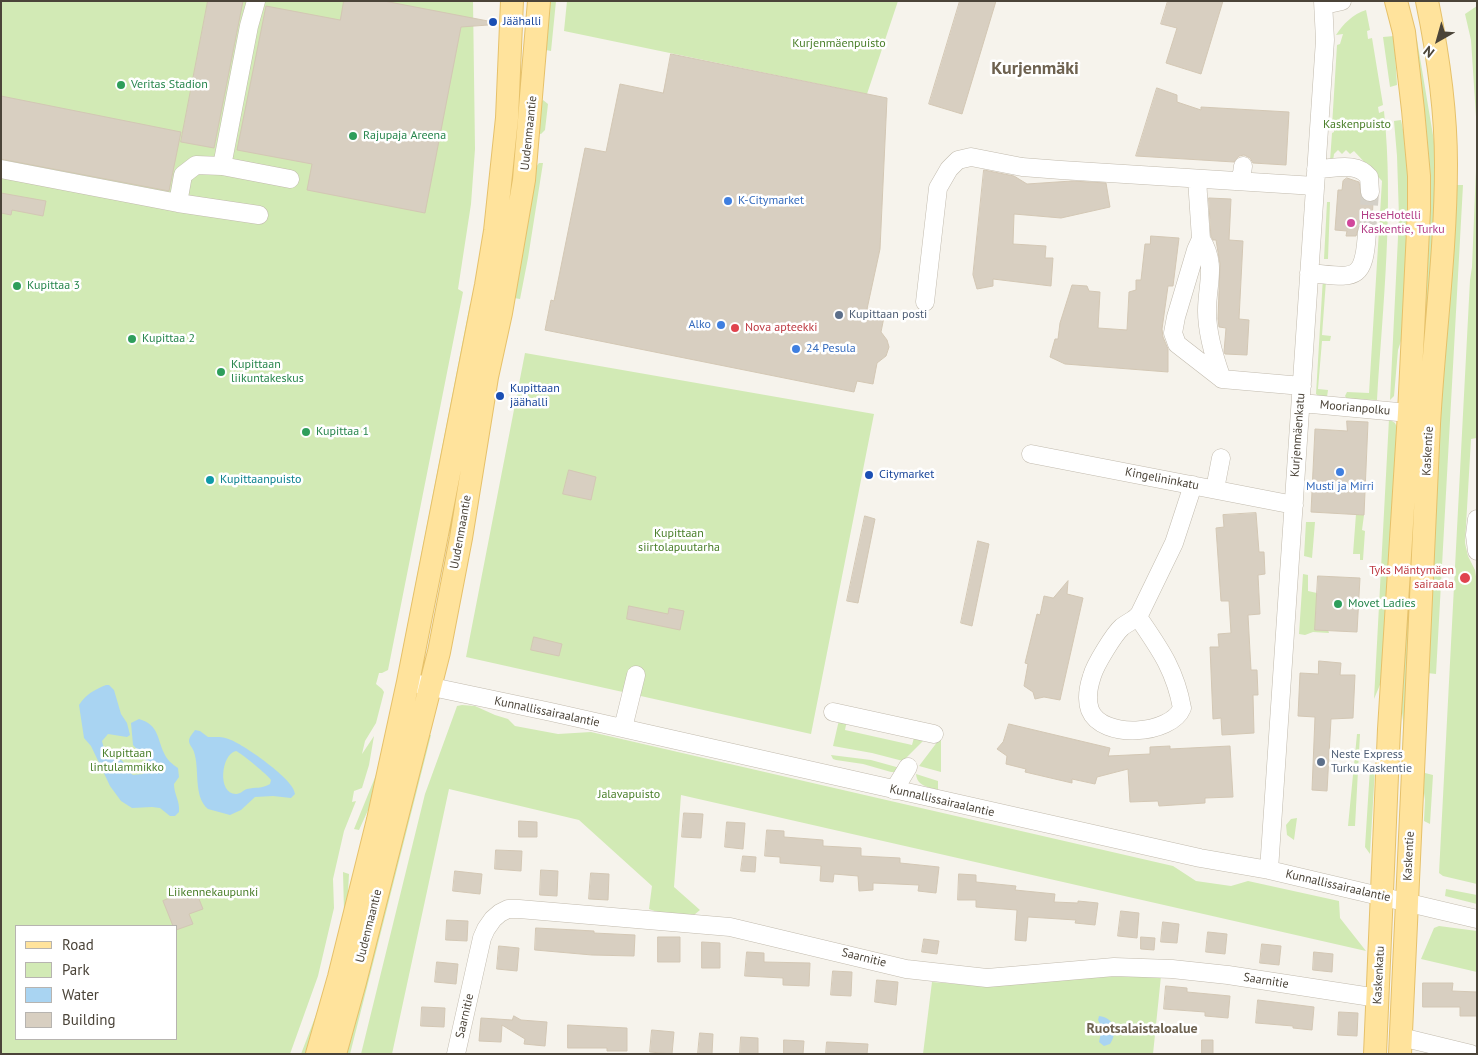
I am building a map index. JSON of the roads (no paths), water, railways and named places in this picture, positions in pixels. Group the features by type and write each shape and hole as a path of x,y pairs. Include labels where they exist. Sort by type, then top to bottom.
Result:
{"main road":[{"name":"Uudenmaantie","path":"317,1054 339,977 378,820 408,682 486,286 495,231 507,118 512,1"},
{"name":"Uudenmaantie","path":"335,1054 356,982 431,687 461,538 487,377 501,313 524,180 539,1"},
{"name":"Kaskentie","path":"1383,896 1389,729 1409,413 1419,210 1418,176 1404,32 1396,1"},
{"name":"Kaskentie","path":"1407,902 1430,416 1446,164 1445,131 1436,46 1427,1"},
{"name":"Kaskenkatu","path":"1375,1054 1383,896"},
{"name":"Kaskenkatu","path":"1400,1045 1407,902"}],"street":[{"path":"222,166 249,26 256,1"},
{"path":"1323,3 1342,1"},
{"name":"Kurjenmäenkatu","path":"1269,870 1325,40 1323,3"},
{"path":"925,302 938,188 948,169 958,160 971,157 1022,167 1052,170 1197,179 1242,174 1316,178 1347,166 1358,168 1369,177 1370,192"},
{"path":"178,203 182,175 196,166 222,166 290,179"},
{"path":"1,169 178,203 259,215"},
{"path":"1197,179 1201,239 1207,249 1211,269 1207,311 1210,337 1222,379"},
{"path":"1309,273 1343,276 1354,274 1364,260 1367,232"},
{"path":"1201,239 1176,317 1173,333 1177,344 1222,379 1302,386"},
{"name":"Moorianpolku","path":"1300,403 1409,413"},
{"name":"Kingelininkatu","path":"1031,454 1294,505"},
{"path":"1215,490 1221,458"},
{"path":"1138,617 1172,670 1182,708 1175,719 1166,724 1143,729 1122,730 1105,724 1090,710 1088,689 1092,674 1117,632 1138,617 1174,542 1193,485"},
{"path":"1477,519 1477,551"},
{"path":"623,728 636,676"},
{"name":"Kunnallissairaalantie","path":"408,682 623,728 1200,858 1269,870 1477,919"},
{"path":"833,712 934,734"},
{"path":"894,790 908,767"},
{"name":"Saarnitie","path":"456,1054 482,938 493,920 500,913 508,909 577,913 730,927 906,968 987,978 1114,968 1172,969 1228,975 1378,998"},
{"path":"1400,1045 1471,1054"}],"water":[{"path":"109,685 114,690 130,735 127,737 108,734 102,741 106,751 121,760 133,775 143,774 146,770 146,759 133,745 131,723 139,719 154,728 167,758 178,768 179,777 174,784 179,812 175,816 170,816 160,808 132,808 121,801 110,786 91,746 84,738 79,705 84,698"},
{"path":"195,730 208,737 220,737 237,743 278,772 287,780 295,794 291,798 255,797 241,810 230,815 208,809 200,797 196,759 189,742","holes":["236,751 269,778 271,780 270,784 247,789 238,794 230,792 226,788 224,781 224,766 227,759"]},
{"path":"1099,1016 1109,1020 1114,1026 1114,1035 1110,1044 1104,1046 1099,1042 1102,1028 1098,1020"}],"tunnel":[{"path":"1367,232 1370,192"}],"place":[{"name":"Jäähalli","path":"493,22"},
{"name":"Veritas Stadion","path":"121,85"},
{"name":"Rajupaja Areena","path":"353,136"},
{"name":"K-Citymarket","path":"728,201"},
{"name":"HeseHotelli Kaskentie, Turku","path":"1351,223"},
{"name":"Kupittaa 3","path":"17,286"},
{"name":"Kupittaan posti","path":"839,315"},
{"name":"Alko","path":"721,325"},
{"name":"Nova apteekki","path":"735,328"},
{"name":"Kupittaa 2","path":"132,339"},
{"name":"24 Pesula","path":"796,349"},
{"name":"Kupittaan liikuntakeskus","path":"221,372"},
{"name":"Kupittaan jäähalli","path":"500,396"},
{"name":"Kupittaa 1","path":"306,432"},
{"name":"Musti ja Mirri","path":"1340,472"},
{"name":"Citymarket","path":"869,475"},
{"name":"Kupittaanpuisto","path":"210,480"},
{"name":"Tyks Mäntymäen sairaala","path":"1465,578"},
{"name":"Movet Ladies","path":"1338,604"},
{"name":"Neste Express Turku Kaskentie","path":"1321,762"}],"district":[{"name":"Kurjenmäki","path":"1035,69"},
{"name":"Ruotsalaistaloalue","path":"1142,1029"}],"park label":[{"name":"Kurjenmäenpuisto","path":"839,44"},
{"name":"Kaskenpuisto","path":"1357,125"},
{"name":"Kupittaan siirtolapuutarha","path":"679,541"},
{"name":"Kupittaan lintulammikko","path":"127,761"},
{"name":"Jalavapuisto","path":"629,795"},
{"name":"Liikennekaupunki","path":"213,893"}]}
